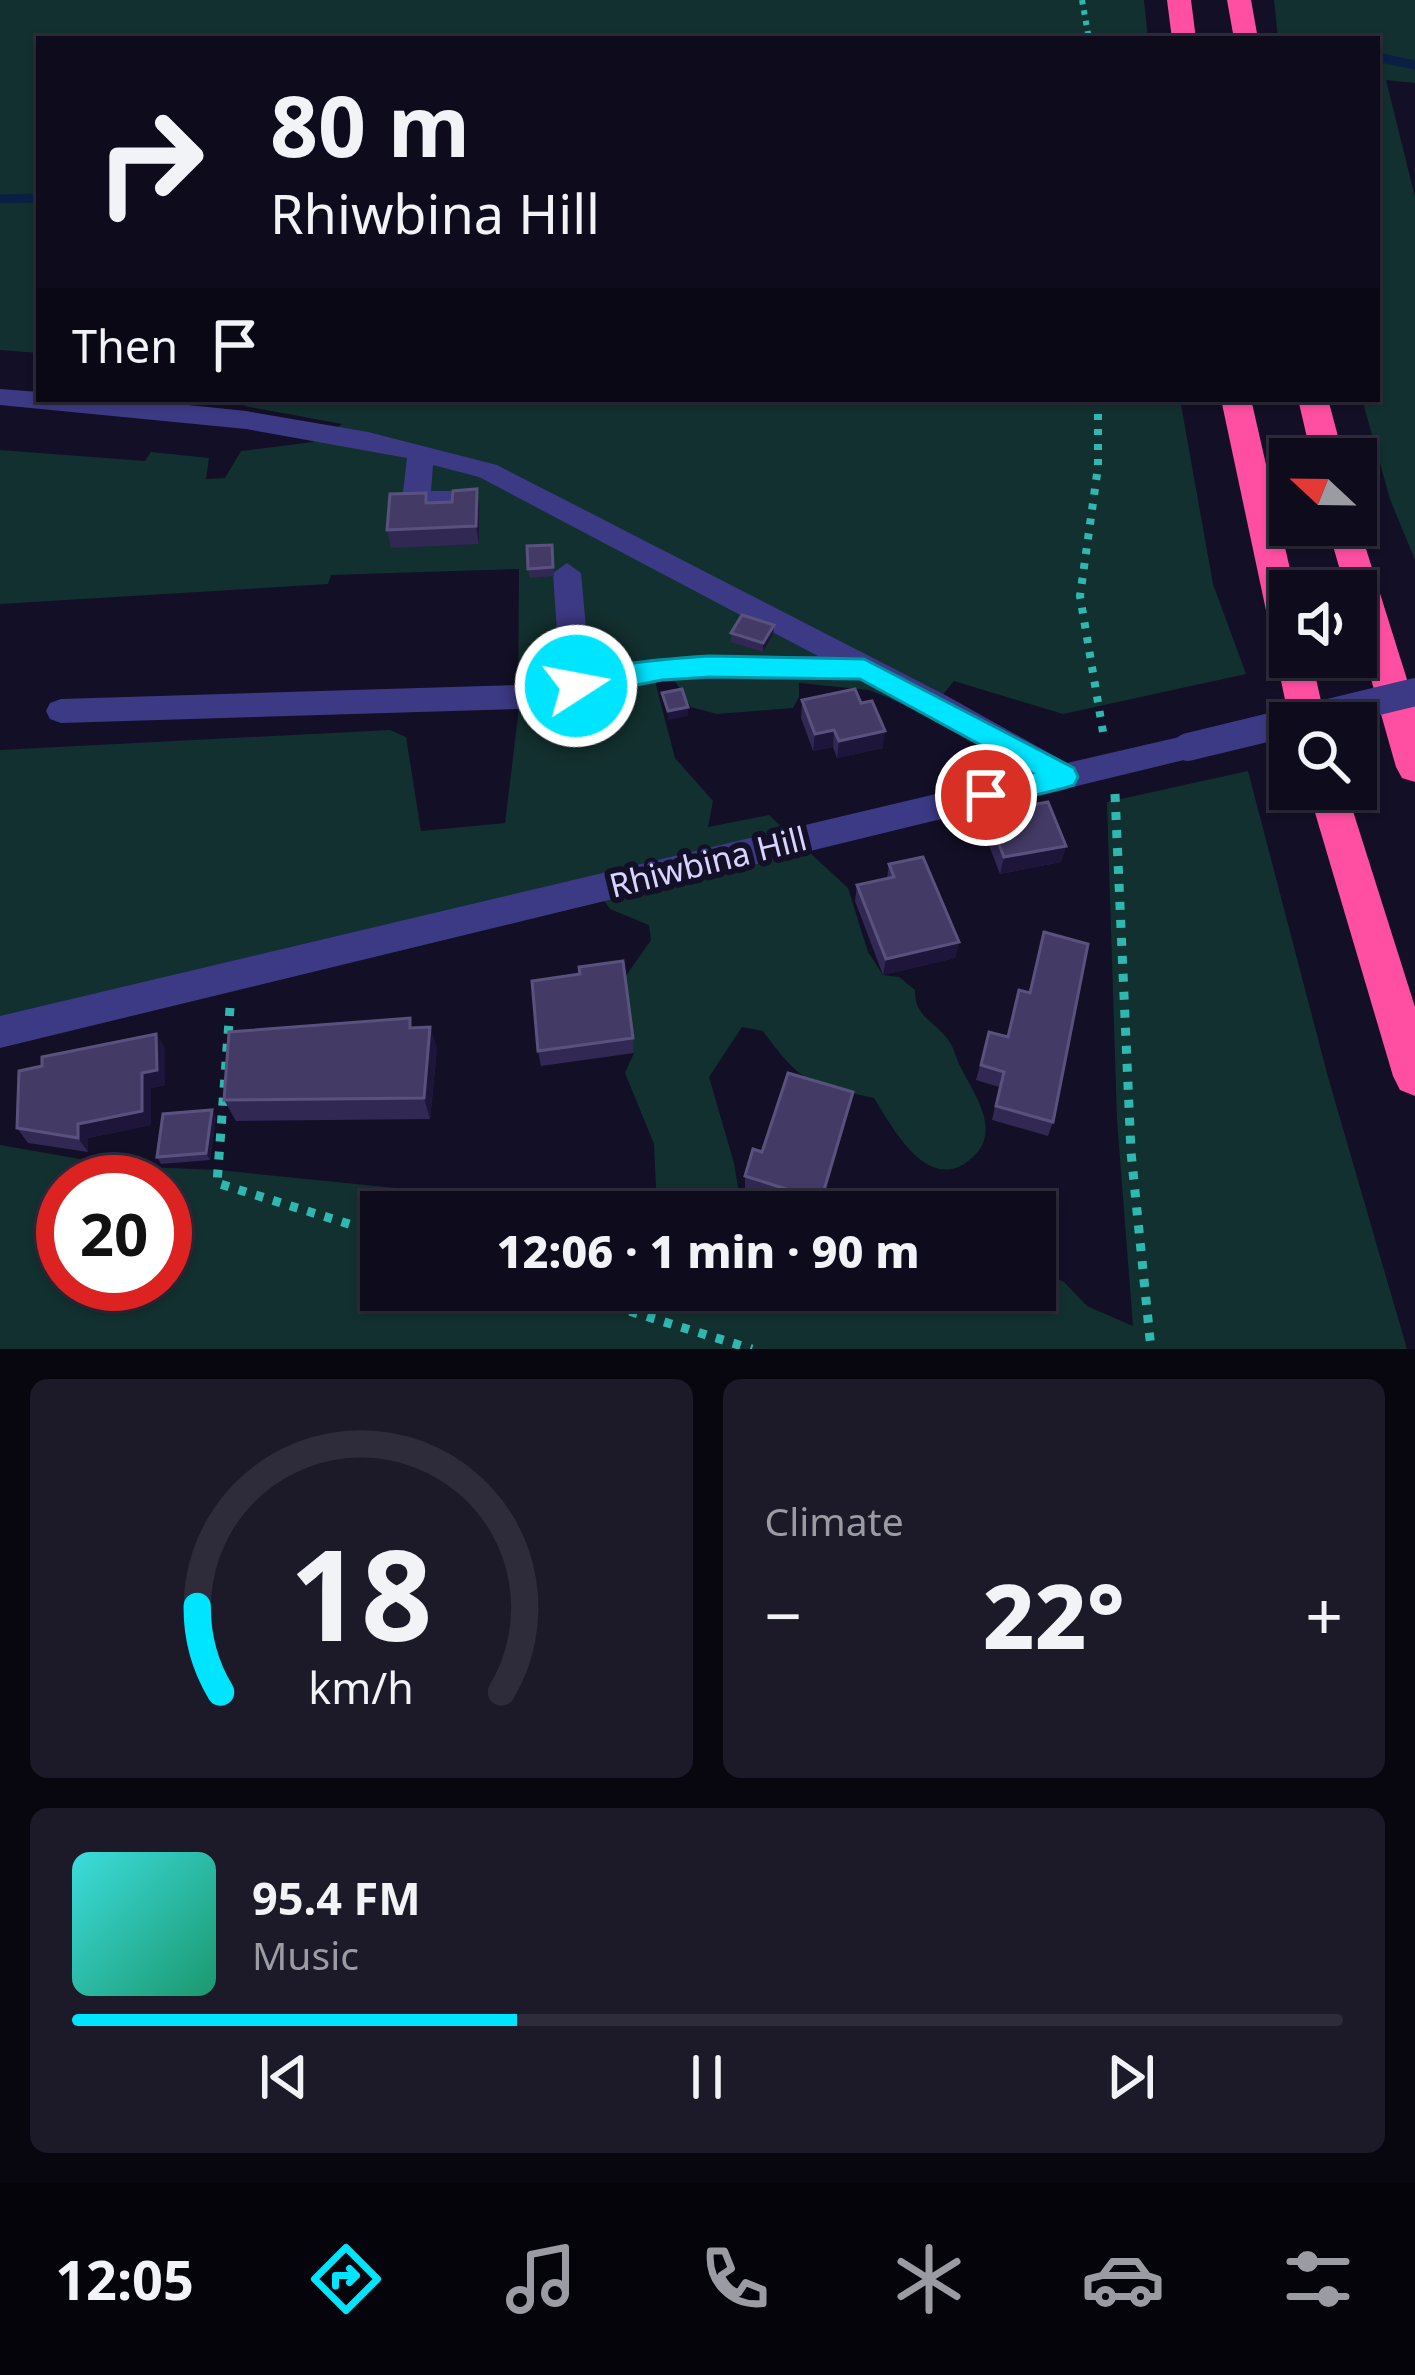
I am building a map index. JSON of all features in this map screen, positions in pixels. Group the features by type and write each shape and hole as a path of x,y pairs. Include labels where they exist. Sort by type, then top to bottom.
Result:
{"highway":[{"path":"1179,0 1184,36"},
{"path":"1239,0 1245,36"},
{"path":"1237,402 1274,570"},
{"path":"1314,402 1323,438"},
{"path":"1350,546 1415,767"},
{"path":"1333,810 1415,1076"}],"street":[{"path":"0,397 36,399"},
{"path":"0,418 44,402"},
{"path":"74,402 197,412 421,453 523,485 1064,777"},
{"path":"421,453 416,501 462,500"},
{"path":"567,573 576,686"},
{"path":"61,711 518,698 662,670 864,669"},
{"name":"Rhiwbina Hill","path":"0,1032 1415,692"}],"path":[{"path":"1082,0 1088,36"},
{"path":"1098,402 1098,467 1081,596 1116,798 1131,1152 1151,1349"},
{"path":"232,976 217,1184 360,1228"},
{"path":"629,1311 752,1349"}],"green space":[{"path":"0,0 1144,0 1148,36 36,36 36,353 0,350"},
{"path":"1274,0 1415,0 1415,83 1386,80 1415,197 1415,560 1390,499 1377,438 1373,438 1363,402 1380,402 1380,36 1278,36"},
{"path":"246,402 1181,402 1213,584 1246,674 1063,714 954,681 927,714 869,690 799,683 793,708 717,714 691,707 675,681 655,681 675,758 713,801 708,827 769,815 848,888 868,952 883,975 899,977 915,990 918,1007 949,1041 978,1100 985,1135 973,1157 957,1167 928,1165 903,1142 874,1098 810,1080 788,1063 763,1031 742,1027 709,1077 739,1191 656,1191 654,1144 625,1073 634,1053 625,977 651,940 649,925 610,909 595,889 0,1032 0,750 390,730 406,737 421,831 505,823 518,716 519,569 331,575 328,584 0,604 0,450 145,461 151,452 209,458 206,479 225,478 241,451 313,442 342,424 244,406"},
{"path":"1248,771 1328,1077 1407,1349 0,1349 0,1145 57,1155 36,1155 36,1311 192,1311 192,1169 426,1191 360,1191 360,1311 1056,1311 1056,1279 1087,1306 1133,1326 1117,1120 1107,802"}],"building":[{"path":"477,489 476,526 387,530 390,494 426,493 426,503 452,502 453,491"},
{"path":"552,545 553,567 528,569 527,546"},
{"path":"742,615 774,625 763,643 731,633"},
{"path":"682,689 688,707 668,711 662,693"},
{"path":"855,689 861,703 872,701 885,731 839,741 834,730 815,734 802,700"},
{"path":"1048,802 1066,846 1004,857 987,813"},
{"path":"923,857 959,942 886,959 857,885 894,877 889,864"},
{"path":"1044,932 1088,944 1053,1122 996,1106 1004,1072 981,1065 989,1032 1008,1037 1019,990 1030,993"},
{"path":"623,961 633,1038 538,1051 532,981"},
{"path":"410,1018 410,1028 430,1027 424,1098 224,1100 229,1032"},
{"path":"156,1034 157,1070 142,1073 142,1111 78,1124 78,1138 17,1128 19,1071 42,1066 42,1057"},
{"path":"788,1073 853,1092 824,1191 792,1191 745,1176 753,1149 762,1152"},
{"path":"212,1110 206,1153 157,1155 163,1114"}],"waterway":[{"path":"1380,58 1415,65"},
{"path":"0,199 36,198"}],"route":[{"path":"576,686 662,670 709,667 864,669 1064,777 986,795"}]}
